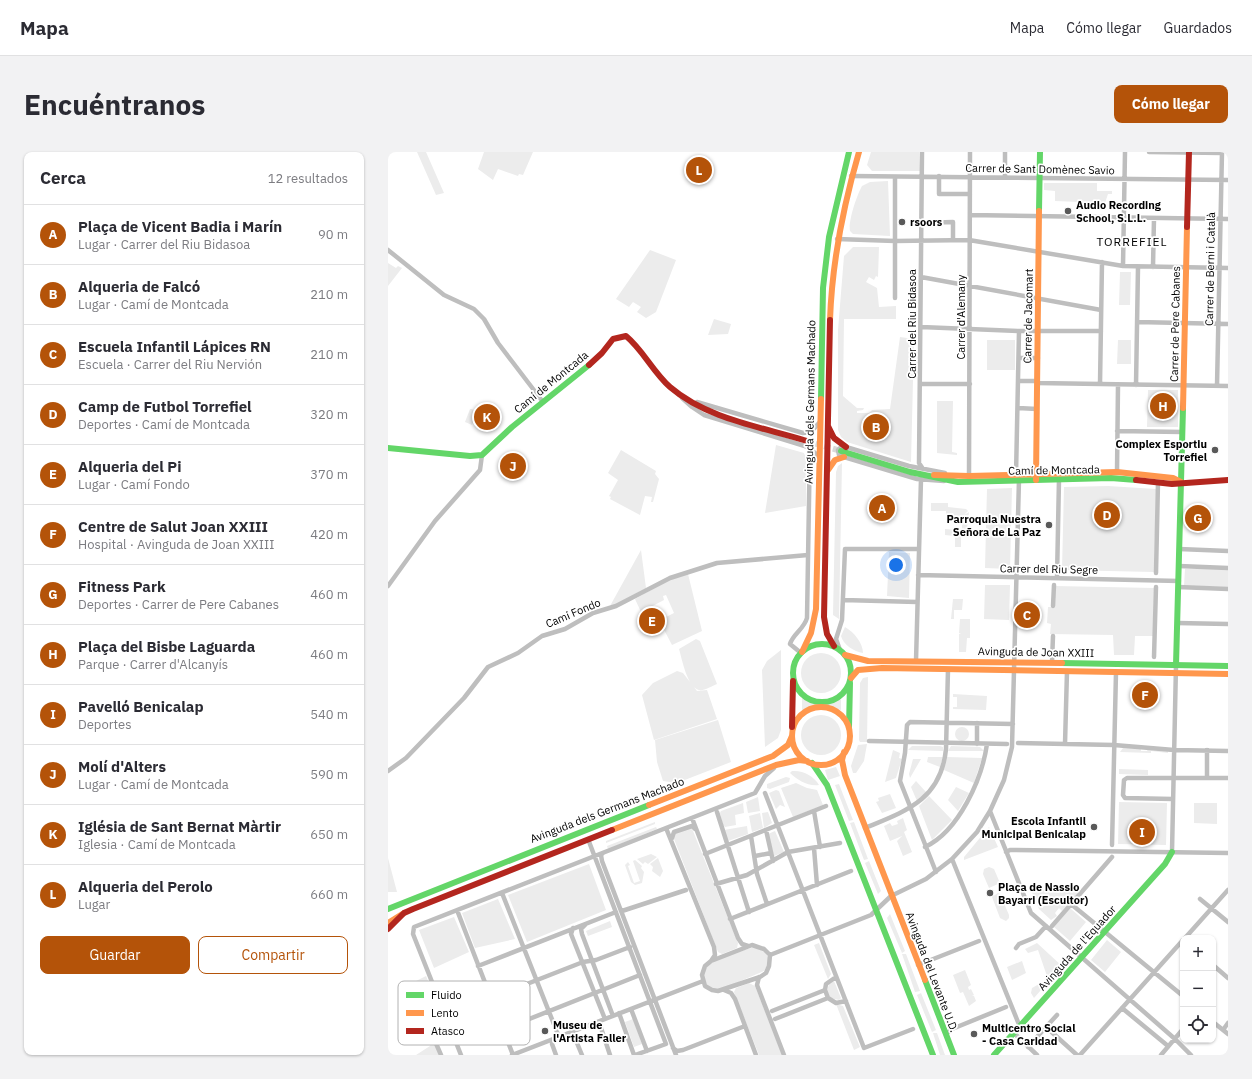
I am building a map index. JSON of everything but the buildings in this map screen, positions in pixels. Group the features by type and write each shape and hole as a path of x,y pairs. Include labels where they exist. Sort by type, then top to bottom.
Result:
{"main road":[{"name":"Avinguda dels Germans Machado","path":"801,653 811,633 816,609 823,288 829,237 849,152"},
{"name":"Avinguda dels Germans Machado","path":"837,648 827,634 824,620 831,288 837,240 851,176 859,152"},
{"name":"Carrer de Jacomart","path":"1036,477 1040,152"},
{"name":"Carrer de Pere Cabanes","path":"1176,665 1189,152"},
{"name":"Camí de Montcada","path":"482,455 512,427 543,402 555,395 602,353 613,339 626,336 669,387 683,397 708,410 807,444"},
{"path":"827,472 834,460 843,452 834,438 828,424"},
{"path":"388,448 470,456 482,455"},
{"name":"Camí de Montcada","path":"843,452 921,474 952,478 969,479 1036,477 1117,472 1173,478 1181,482"},
{"name":"Camí de Montcada","path":"1036,477 1059,479 1111,478 1172,484 1181,482 1228,480"},
{"path":"809,762 827,764 837,759 848,746 850,664 845,655 837,648 818,644 808,647 801,653 796,661 794,670 792,734 798,753 809,762 825,781 933,1055"},
{"name":"Avinguda de Joan XXIII","path":"845,655 866,661 916,660 1228,666"},
{"name":"Avinguda de Joan XXIII","path":"850,678 858,670 866,668 1228,674"},
{"path":"794,670 796,684 801,692 809,698 818,701 828,701 841,695 847,688 850,678"},
{"path":"792,734 798,718 807,710 818,707 829,708 838,713 846,722 849,732"},
{"name":"Avinguda dels Germans Machado","path":"388,909 422,894 773,756 788,745 792,734"},
{"name":"Avinguda del Levante U.D.","path":"844,752 842,760 844,772 865,828 894,895 918,965 954,1055"},
{"name":"Avinguda dels Germans Machado","path":"404,913 776,765 783,763 809,762"},
{"name":"Avinguda de l'Equador","path":"994,1055 1165,864 1172,852"},
{"path":"388,923 404,913"},
{"path":"388,929 404,913"}],"street":[{"path":"921,177 922,152"},
{"name":"Carrer d'Alemany","path":"969,479 971,329 969,240 970,152"},
{"path":"1005,152 1005,178"},
{"path":"1123,266 1125,152"},
{"path":"1148,152 1222,152"},
{"name":"Carrer de Berni i Català","path":"1217,386 1222,152"},
{"name":"Carrer de Sant Domènec Savio","path":"851,176 1228,180"},
{"path":"939,176 939,194 970,194"},
{"path":"895,177 895,298"},
{"name":"Carrer del Riu Bidasoa","path":"916,660 921,474 919,463 921,177"},
{"path":"970,215 1228,219"},
{"path":"1153,267 1154,218"},
{"path":"921,223 953,222 953,240"},
{"path":"837,240 969,240 1123,266 1228,268"},
{"path":"388,250 444,295 474,309 484,320 502,349 543,402"},
{"path":"1100,384 1102,262"},
{"path":"1136,385 1138,267"},
{"path":"921,277 1101,310"},
{"path":"1137,322 1228,324"},
{"path":"921,327 1019,331 1101,331"},
{"path":"770,955 871,916 894,895 936,872 952,859 977,832 990,812 1001,789 1009,764 1013,724 1018,577 1019,331"},
{"path":"1019,358 1038,358"},
{"path":"1018,381 1118,385 1228,386"},
{"path":"920,384 970,384"},
{"path":"1117,472 1118,385"},
{"name":"Camí de Montcada","path":"683,397 803,433 809,437 807,444 814,452 819,462"},
{"path":"1018,408 1037,408"},
{"path":"803,433 811,432 820,422"},
{"path":"1117,431 1182,432"},
{"path":"801,653 790,644 804,628 807,618 809,455 807,444"},
{"path":"809,455 811,452 814,452"},
{"path":"388,586 435,521 480,470 482,455"},
{"path":"1057,578 1059,479"},
{"path":"1156,573 1158,482"},
{"path":"837,648 836,638 842,620 845,549 918,549"},
{"path":"1179,549 1228,551"},
{"name":"Camí Fondo","path":"388,771 406,758 464,698 488,667 518,653 542,636 565,629 593,613 616,606 670,578 704,567 741,560 808,555"},
{"path":"1179,566 1228,568"},
{"name":"Carrer del Riu Segre","path":"918,575 1057,578 1178,584 1228,589"},
{"path":"1053,606 1054,585"},
{"path":"1154,657 1156,587"},
{"path":"843,600 917,602"},
{"path":"1178,623 1228,624"},
{"path":"1052,662 1053,636"},
{"path":"1172,852 1176,665"},
{"path":"865,828 910,809 925,798 936,781 944,762 948,669"},
{"path":"1065,744 1067,672"},
{"path":"1112,845 1116,672"},
{"path":"936,872 910,809 900,778 908,722 1013,724"},
{"path":"977,723 977,744"},
{"path":"869,741 1007,744"},
{"path":"1018,743 1114,745 1174,750 1228,751"},
{"path":"925,847 938,839 964,807 978,778 987,744"},
{"path":"1207,750 1207,778"},
{"path":"432,981 413,934 413,929 416,926 755,793 765,776 776,765"},
{"path":"1173,799 1124,798 1124,779 1168,779 1174,777 1228,778"},
{"path":"764,793 778,825 864,1048 913,1029"},
{"path":"705,854 826,806"},
{"path":"814,811 820,847"},
{"path":"717,812 749,912"},
{"path":"990,812 1030,911 1081,958 1180,1041"},
{"path":"666,828 673,842 714,947 715,955 703,970 703,981 705,986 712,990 724,990 766,973 769,966 770,955 767,951 760,947 745,946 739,942 692,818"},
{"path":"673,842 672,836 674,832 690,826 693,827 697,833"},
{"path":"766,830 773,861"},
{"path":"751,836 756,869 767,904"},
{"path":"588,839 676,1055"},
{"path":"716,884 748,876 756,869 788,852 840,843"},
{"path":"814,848 817,884"},
{"path":"1006,852 1010,850 1228,854"},
{"path":"603,853 601,855 602,861 630,948 640,975 653,1000 666,1044 635,1055 619,1013"},
{"path":"755,856 771,853"},
{"path":"1052,926 1112,857"},
{"path":"952,859 1020,1027"},
{"path":"730,919 851,871"},
{"path":"478,966 573,928 686,890"},
{"path":"1188,935 1228,890"},
{"path":"502,893 559,1036"},
{"path":"1200,899 1228,922"},
{"path":"1071,904 1180,994"},
{"path":"456,910 484,981"},
{"path":"585,925 581,929 582,934 613,1016"},
{"path":"1016,948 1019,944 1036,937 1046,926"},
{"path":"573,928 572,935 605,1019"},
{"path":"572,935 573,932 577,930 582,934"},
{"path":"918,965 979,941"},
{"path":"1046,1027 1078,1055 1180,943"},
{"path":"711,961 749,946"},
{"path":"530,983 583,962 591,961 630,948"},
{"path":"1216,968 1228,978"},
{"path":"530,1020 640,975"},
{"path":"760,976 756,985 784,1055"},
{"path":"772,1011 824,990 828,981 836,977"},
{"path":"509,1045 513,1055 703,981"},
{"path":"724,990 733,995 756,1055"},
{"path":"824,990 828,998 836,1003 846,1001"},
{"path":"775,1019 828,998"},
{"path":"946,1034 952,1029 1006,1008"},
{"path":"1122,1008 1168,1046"},
{"path":"631,1009 647,1051"},
{"path":"1028,1047 1057,1015"},
{"path":"1223,1030 1228,1023"},
{"path":"1216,1024 1228,1034"},
{"path":"600,1026 610,1055"},
{"path":"673,1048 677,1051 683,1050 745,1026"},
{"path":"572,1031 582,1055"},
{"path":"1160,1055 1180,1032"},
{"path":"1014,1033 1037,1055"},
{"path":"1182,1043 1191,1055"},
{"path":"552,1044 556,1055"},
{"path":"437,1045 441,1055"},
{"path":"457,1045 461,1055"}],"shaded area":[{"path":"417,152 426,152 444,193 436,195"},
{"path":"484,152 533,152 523,175 519,174 518,176 498,169 493,180 478,169"},
{"path":"871,152 919,152 920,171 872,171 867,165"},
{"path":"888,181 890,236 853,234 850,231 850,221 855,202 862,186 870,182"},
{"path":"1044,183 1097,183 1097,191 1112,191 1112,194 1108,194 1105,203 1055,201 1055,191 1044,190"},
{"path":"853,247 879,247 878,277 876,276 874,280 869,277 866,282 877,288 879,307 896,306 896,319 844,319 843,396 857,408 864,408 863,410 857,411 857,413 869,413 872,410 890,409 900,337 914,339 911,462 847,442 841,437 838,430 838,330 844,256"},
{"path":"650,250 676,260 656,312 646,318 637,312 641,307 633,302 629,307 616,299"},
{"path":"388,263 396,268 398,266 402,268 388,286"},
{"path":"1120,272 1131,272 1130,305 1119,305"},
{"path":"714,319 731,324 728,334 708,335"},
{"path":"987,340 1015,340 1015,370 987,370"},
{"path":"1118,340 1131,340 1131,364 1117,364"},
{"path":"1148,390 1178,390 1178,427 1147,427"},
{"path":"937,401 953,401 952,452 957,453 957,455 937,453"},
{"path":"470,409 476,413 472,425 465,422"},
{"path":"776,445 804,453 806,458 806,506 765,513"},
{"path":"621,450 656,471 655,474 659,479 653,502 651,502 652,497 645,496 640,515 610,499 611,497 609,496 618,480 608,473"},
{"path":"842,463 839,619 833,615 836,472 838,466"},
{"path":"1108,486 1156,489 1154,572 1062,570 1064,487"},
{"path":"1012,488 1010,569 985,568 987,489"},
{"path":"931,503 948,503 948,507 966,509 968,511 964,515 969,512 967,529 962,529 962,519 955,518 953,513 946,515 946,511 931,511"},
{"path":"945,529 955,530 955,534 961,535 961,547 955,547 955,536 945,535"},
{"path":"641,550 646,588 615,605 610,606"},
{"path":"889,552 910,553 909,598 887,596"},
{"path":"1185,569 1228,569 1228,587 1184,586"},
{"path":"688,574 702,631 672,645 661,624 666,622 664,618 674,613 666,595 663,596 664,600 641,612 635,599 669,580"},
{"path":"985,585 1010,585 1009,620 984,619"},
{"path":"1055,586 1154,588 1153,636 1135,636 1134,655 1114,655 1113,635 1050,634 1051,624 1047,623 1048,607 1054,607"},
{"path":"953,599 963,599 962,610 954,610 954,619 951,619"},
{"path":"960,619 970,619 970,638 967,638 966,652 959,652 959,634 961,634 959,633"},
{"path":"845,627 857,638 863,649 863,653 846,645 841,636"},
{"path":"696,639 700,641 717,684 701,690 695,688 691,684 683,666 679,649"},
{"path":"781,650 781,730 778,738 765,747 762,670 767,661"},
{"path":"825,653 832,656 838,662 841,673 840,681 832,690 825,693 817,693 810,690 802,681 801,669 804,662 813,654"},
{"path":"677,671 683,673 697,691 707,690 717,719 654,740 642,695 653,683"},
{"path":"868,677 867,742 860,742 860,683 863,678"},
{"path":"953,694 987,696 986,710 953,709 953,707 957,707 957,697 953,697"},
{"path":"802,698 821,704 839,699 841,700 841,710 819,705 802,710"},
{"path":"825,715 832,718 838,724 841,735 840,743 832,752 825,755 817,755 810,752 802,743 801,731 804,724 813,716"},
{"path":"718,720 731,762 677,783 663,781 657,762 655,740"},
{"path":"962,727 967,729 969,734 967,739 962,741 957,739 955,734 957,729"},
{"path":"867,744 864,761 856,773 853,773 851,766 858,745"},
{"path":"912,746 940,746 943,747 943,751 908,750"},
{"path":"951,746 980,747 984,751 948,751"},
{"path":"1123,748 1141,748 1141,751 1147,751 1148,748 1168,751 1168,753 1151,751 1151,753 1120,752"},
{"path":"893,750 900,753 899,758 902,759 896,778 885,782"},
{"path":"928,757 943,757 940,767 927,762"},
{"path":"947,757 982,758 974,783 944,770"},
{"path":"913,759 921,759 910,778 909,774"},
{"path":"836,767 840,776 828,780 825,770"},
{"path":"1119,769 1148,770 1148,775 1119,774"},
{"path":"792,771 808,774 819,785 811,785 803,782 790,773"},
{"path":"786,777 790,778 789,782 770,789 767,788 767,784"},
{"path":"916,781 926,792 917,801 911,787"},
{"path":"796,783 807,788 817,790 823,805 793,817 781,788"},
{"path":"839,784 853,820 849,821 835,785"},
{"path":"956,787 969,793 958,811 948,800"},
{"path":"776,790 779,791 785,807 780,805 776,809 769,793"},
{"path":"890,794 896,808 882,813 876,802 879,801 878,798"},
{"path":"929,796 952,820 932,840 919,806"},
{"path":"758,797 760,811 748,813 746,802"},
{"path":"1119,802 1167,803 1166,845 1118,844"},
{"path":"743,803 744,813 735,815 736,825 725,827 723,825 720,813 721,811"},
{"path":"1194,803 1217,803 1217,824 1194,823"},
{"path":"768,812 772,823 764,828 762,813"},
{"path":"760,813 763,828 752,832 749,816"},
{"path":"903,818 907,830 904,832 912,852 903,856 897,841 902,836 890,841 884,826 890,823 892,826 898,824 897,821"},
{"path":"655,822 655,824 606,843 606,841"},
{"path":"854,822 868,859 864,860 850,823"},
{"path":"747,826 748,834 728,841 724,830"},
{"path":"656,827 657,829 608,849 607,846"},
{"path":"989,827 998,847 964,860 964,857"},
{"path":"691,828 738,943 737,948 722,954 718,952 674,839 674,834"},
{"path":"775,831 784,852 774,856 768,834"},
{"path":"651,854 657,857 648,864 645,862 643,864 637,859"},
{"path":"388,858 397,892 388,892"},
{"path":"658,858 663,871 660,877 652,871 653,867 650,864"},
{"path":"635,860 642,866 641,868 644,872 642,883 635,885 631,882 625,865 628,862 630,865 628,866 634,883 640,881 633,861"},
{"path":"869,861 881,891 878,894 865,863"},
{"path":"589,864 606,910 527,942 508,895"},
{"path":"989,867 994,869 1000,883 989,888 983,874 984,869"},
{"path":"1031,890 1079,891 1073,899 1070,896 1064,902 1067,905 1062,911 1059,908 1055,913 1057,916 1051,920 1039,909"},
{"path":"998,893 1000,894 1009,915 1009,918 1006,921 1000,918 992,897"},
{"path":"498,899 515,939 475,948 462,913"},
{"path":"1070,908 1086,922 1070,941 1054,927"},
{"path":"890,914 905,951 902,953 887,918"},
{"path":"454,917 469,952 434,968 419,930"},
{"path":"610,921 612,927 588,936 586,931"},
{"path":"1107,940 1121,952 1105,972 1091,960"},
{"path":"819,943 831,974 828,979 814,945"},
{"path":"1037,943 1062,966 1034,998 1031,993 1032,988 1048,979 1038,950 1028,953 1025,949"},
{"path":"755,947 763,951 767,956 768,962 764,971 722,989 715,989 707,985 704,979 704,974 705,969 710,964 729,955"},
{"path":"902,954 906,954 920,991 915,992"},
{"path":"1022,961 1026,973 1012,980 1007,967"},
{"path":"965,970 971,985 968,987 969,990 971,989 974,995 972,996 974,996 976,1001 969,1006 963,992 960,993 953,975"},
{"path":"426,976 428,981 416,981"},
{"path":"834,981 841,998 839,1000 830,998 827,991 829,984"},
{"path":"749,983 755,986 782,1055 759,1055 734,992 736,988"},
{"path":"921,993 936,1030 932,1032 917,995"},
{"path":"836,1004 843,1006 860,1047 854,1050"},
{"path":"633,1019 642,1044 634,1047 625,1022"},
{"path":"933,1033 937,1033 945,1055 940,1055"},
{"path":"435,1045 439,1055 416,1055 430,1046"}],"tunnel":[{"path":"807,441 841,451"}],"traffic: fast":[{"path":"821,399 823,288 829,237 849,152"},
{"path":"1039,211 1040,152"},
{"path":"388,448 470,456 482,455 512,427 589,365"},
{"path":"1176,665 1183,408"},
{"path":"841,451 910,472 958,482 1111,478 1136,480"},
{"path":"822,644 833,646 846,657 849,662 851,673 849,684 838,697 833,700 822,702 811,700 798,689 795,684 793,673 795,662 806,649 811,646 822,644"},
{"path":"1062,663 1228,666"},
{"path":"849,727 850,683"},
{"path":"812,763 827,785 933,1055"},
{"path":"388,909 649,805"},
{"path":"994,1055 1165,864 1172,852"},
{"path":"925,980 954,1055"}],"traffic: slow":[{"path":"830,320 833,277 839,235 859,152"},
{"path":"1036,480 1039,211"},
{"path":"1183,408 1187,227"},
{"path":"802,652 811,633 816,609 821,399"},
{"path":"828,470 835,460 844,457"},
{"path":"934,475 969,476 1117,472 1173,478 1181,482"},
{"path":"845,655 868,661 1062,663"},
{"path":"851,678 858,670 882,668 1228,674"},
{"path":"821,707 837,712 845,720 850,736 845,752 837,760 821,765 805,760 797,752 792,736 797,720 805,712 821,707"},
{"path":"649,805 773,756 788,745 792,736"},
{"path":"844,752 842,760 845,775 925,980"},
{"path":"612,830 776,765 799,760 807,761"},
{"path":"388,923 404,913"}],"traffic: jam":[{"path":"1187,227 1189,152"},
{"path":"830,320 824,617 827,634 834,646"},
{"path":"589,365 602,353 613,339 626,336 638,348 658,375 670,387 685,398 701,407 736,421 807,441"},
{"path":"828,426 834,438 846,447"},
{"path":"1136,480 1172,484 1228,480"},
{"path":"792,727 793,681"},
{"path":"388,929 404,913 413,909 612,830"}],"place":[{"name":"Alqueria del Perolo","path":"699,170"},
{"name":"Audio Recording School, S.L.L.","path":"1068,211"},
{"name":"rsoors","path":"902,222"},
{"name":"Plaça del Bisbe Laguarda","path":"1163,406"},
{"name":"Iglésia de Sant Bernat Màrtir","path":"487,417"},
{"name":"Alqueria de Falcó","path":"876,427"},
{"name":"Complex Esportiu Torrefiel","path":"1215,450"},
{"name":"Molí d'Alters","path":"513,466"},
{"name":"Plaça de Vicent Badia i Marín","path":"882,508"},
{"name":"Camp de Futbol Torrefiel","path":"1107,515"},
{"name":"Fitness Park","path":"1198,518"},
{"name":"Parroquia Nuestra Señora de La Paz","path":"1049,525"},
{"name":"Escuela Infantil Lápices RN","path":"1027,615"},
{"name":"Alqueria del Pi","path":"652,621"},
{"name":"Centre de Salut Joan XXIII","path":"1145,695"},
{"name":"Escola Infantil Municipal Benicalap","path":"1094,827"},
{"name":"Pavelló Benicalap","path":"1142,832"},
{"name":"Plaça de Nassio Bayarri (Escultor)","path":"990,893"},
{"name":"Museu de l'Artista Faller","path":"545,1031"},
{"name":"Multicentro Social - Casa Caridad","path":"974,1034"}],"district":[{"name":"TORREFIEL","path":"1132,242"}]}
